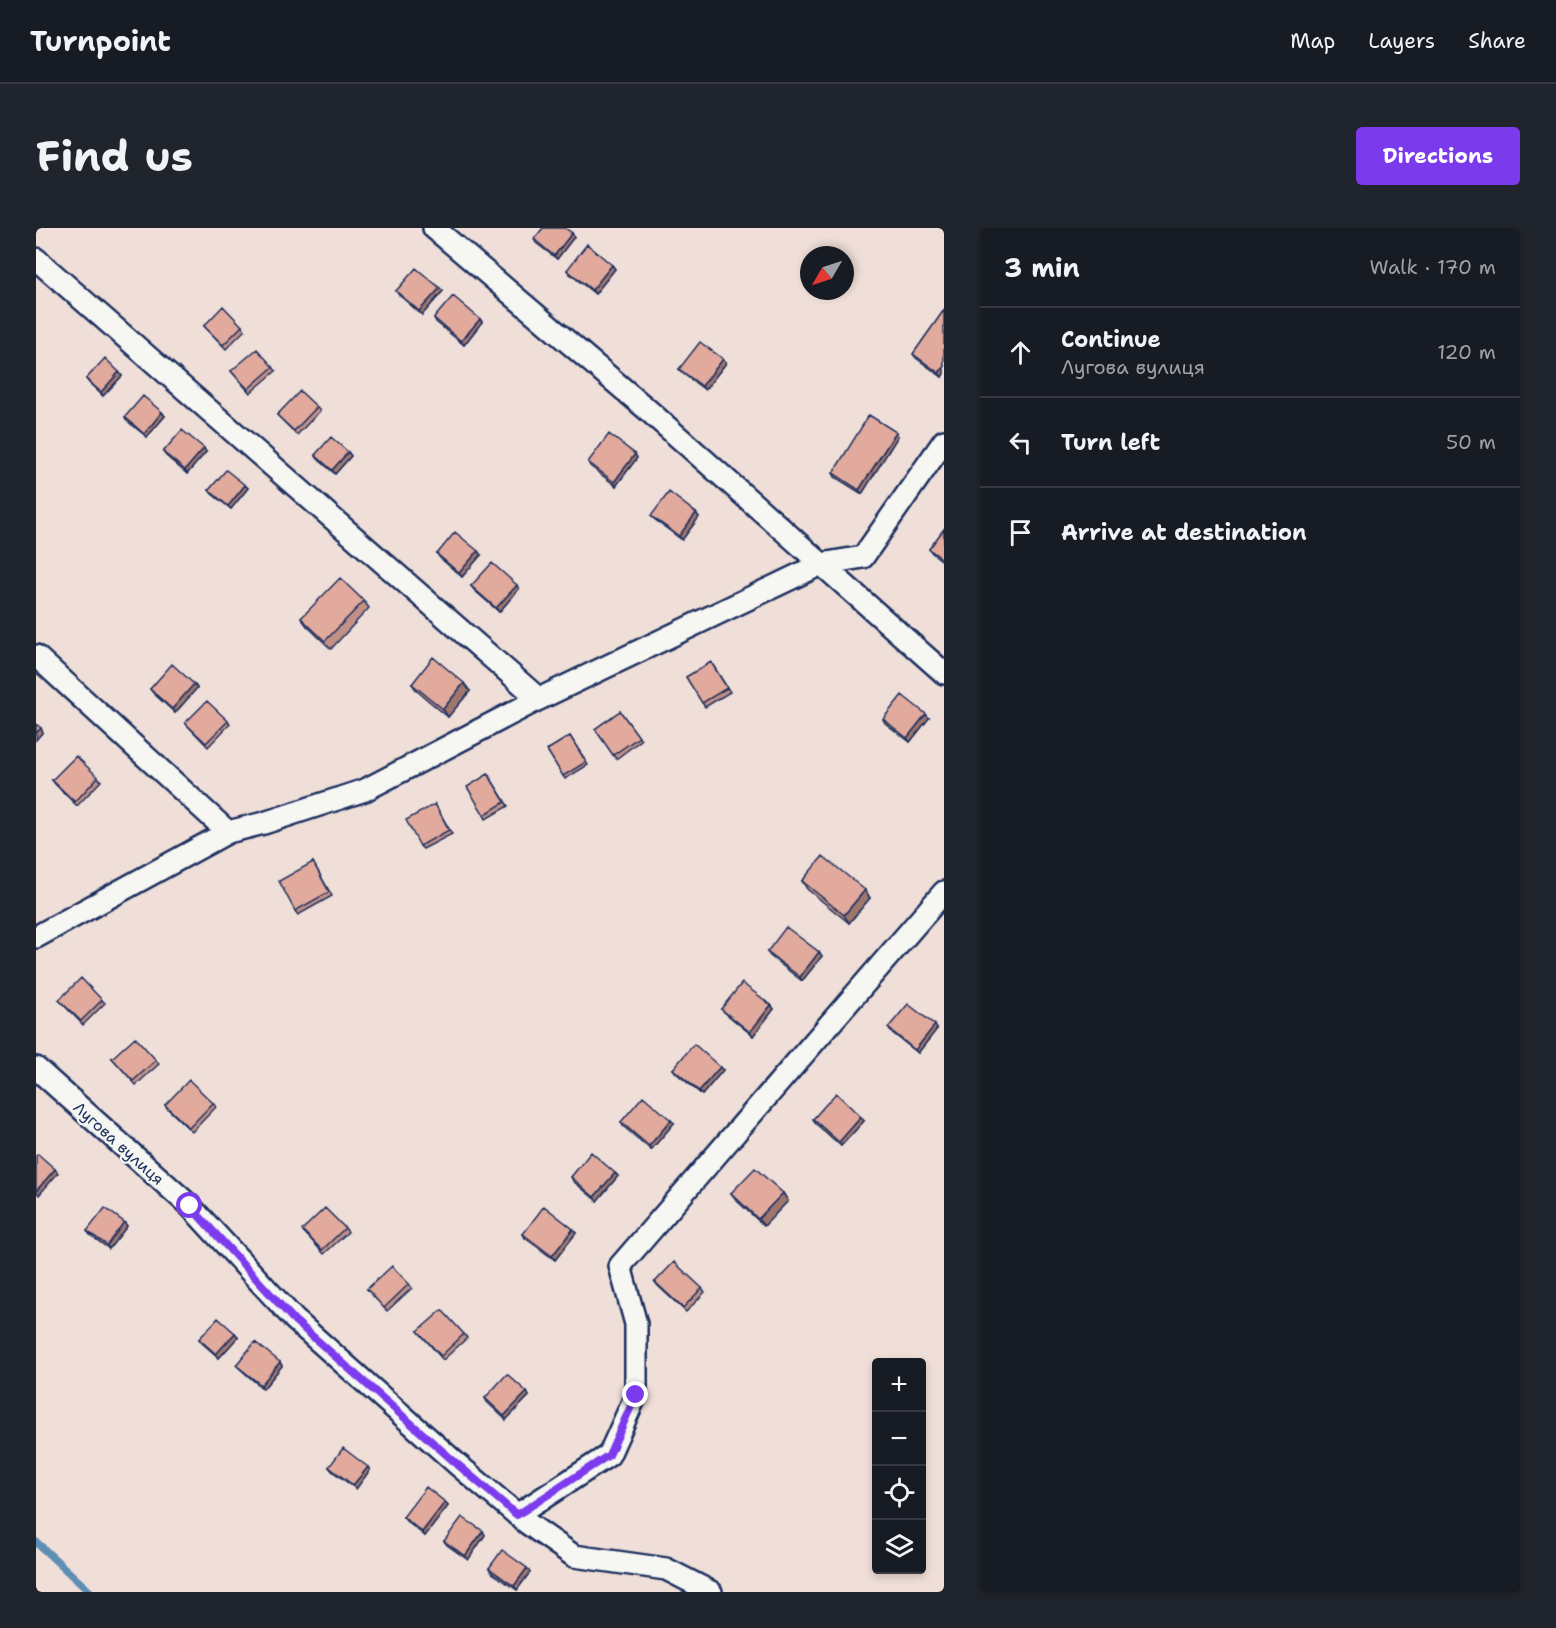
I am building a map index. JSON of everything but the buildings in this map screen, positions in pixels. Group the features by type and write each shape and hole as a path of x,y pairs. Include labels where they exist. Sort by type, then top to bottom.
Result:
{"street":[{"path":"434,228 649,411 944,673"},
{"path":"36,260 539,699"},
{"path":"36,938 228,832 264,823 365,790 539,699 821,564 863,556 944,441"},
{"path":"36,656 228,832"},
{"path":"517,1515 609,1455 636,1395 636,1324 620,1266 944,892"},
{"name":"Лугова вулиця","path":"36,1068 190,1206 294,1320 517,1515 574,1556 666,1569 711,1592"}],"waterway":[{"path":"36,1542 90,1592"}],"route":[{"path":"190,1206 294,1320 517,1515 609,1455 636,1395"}]}
